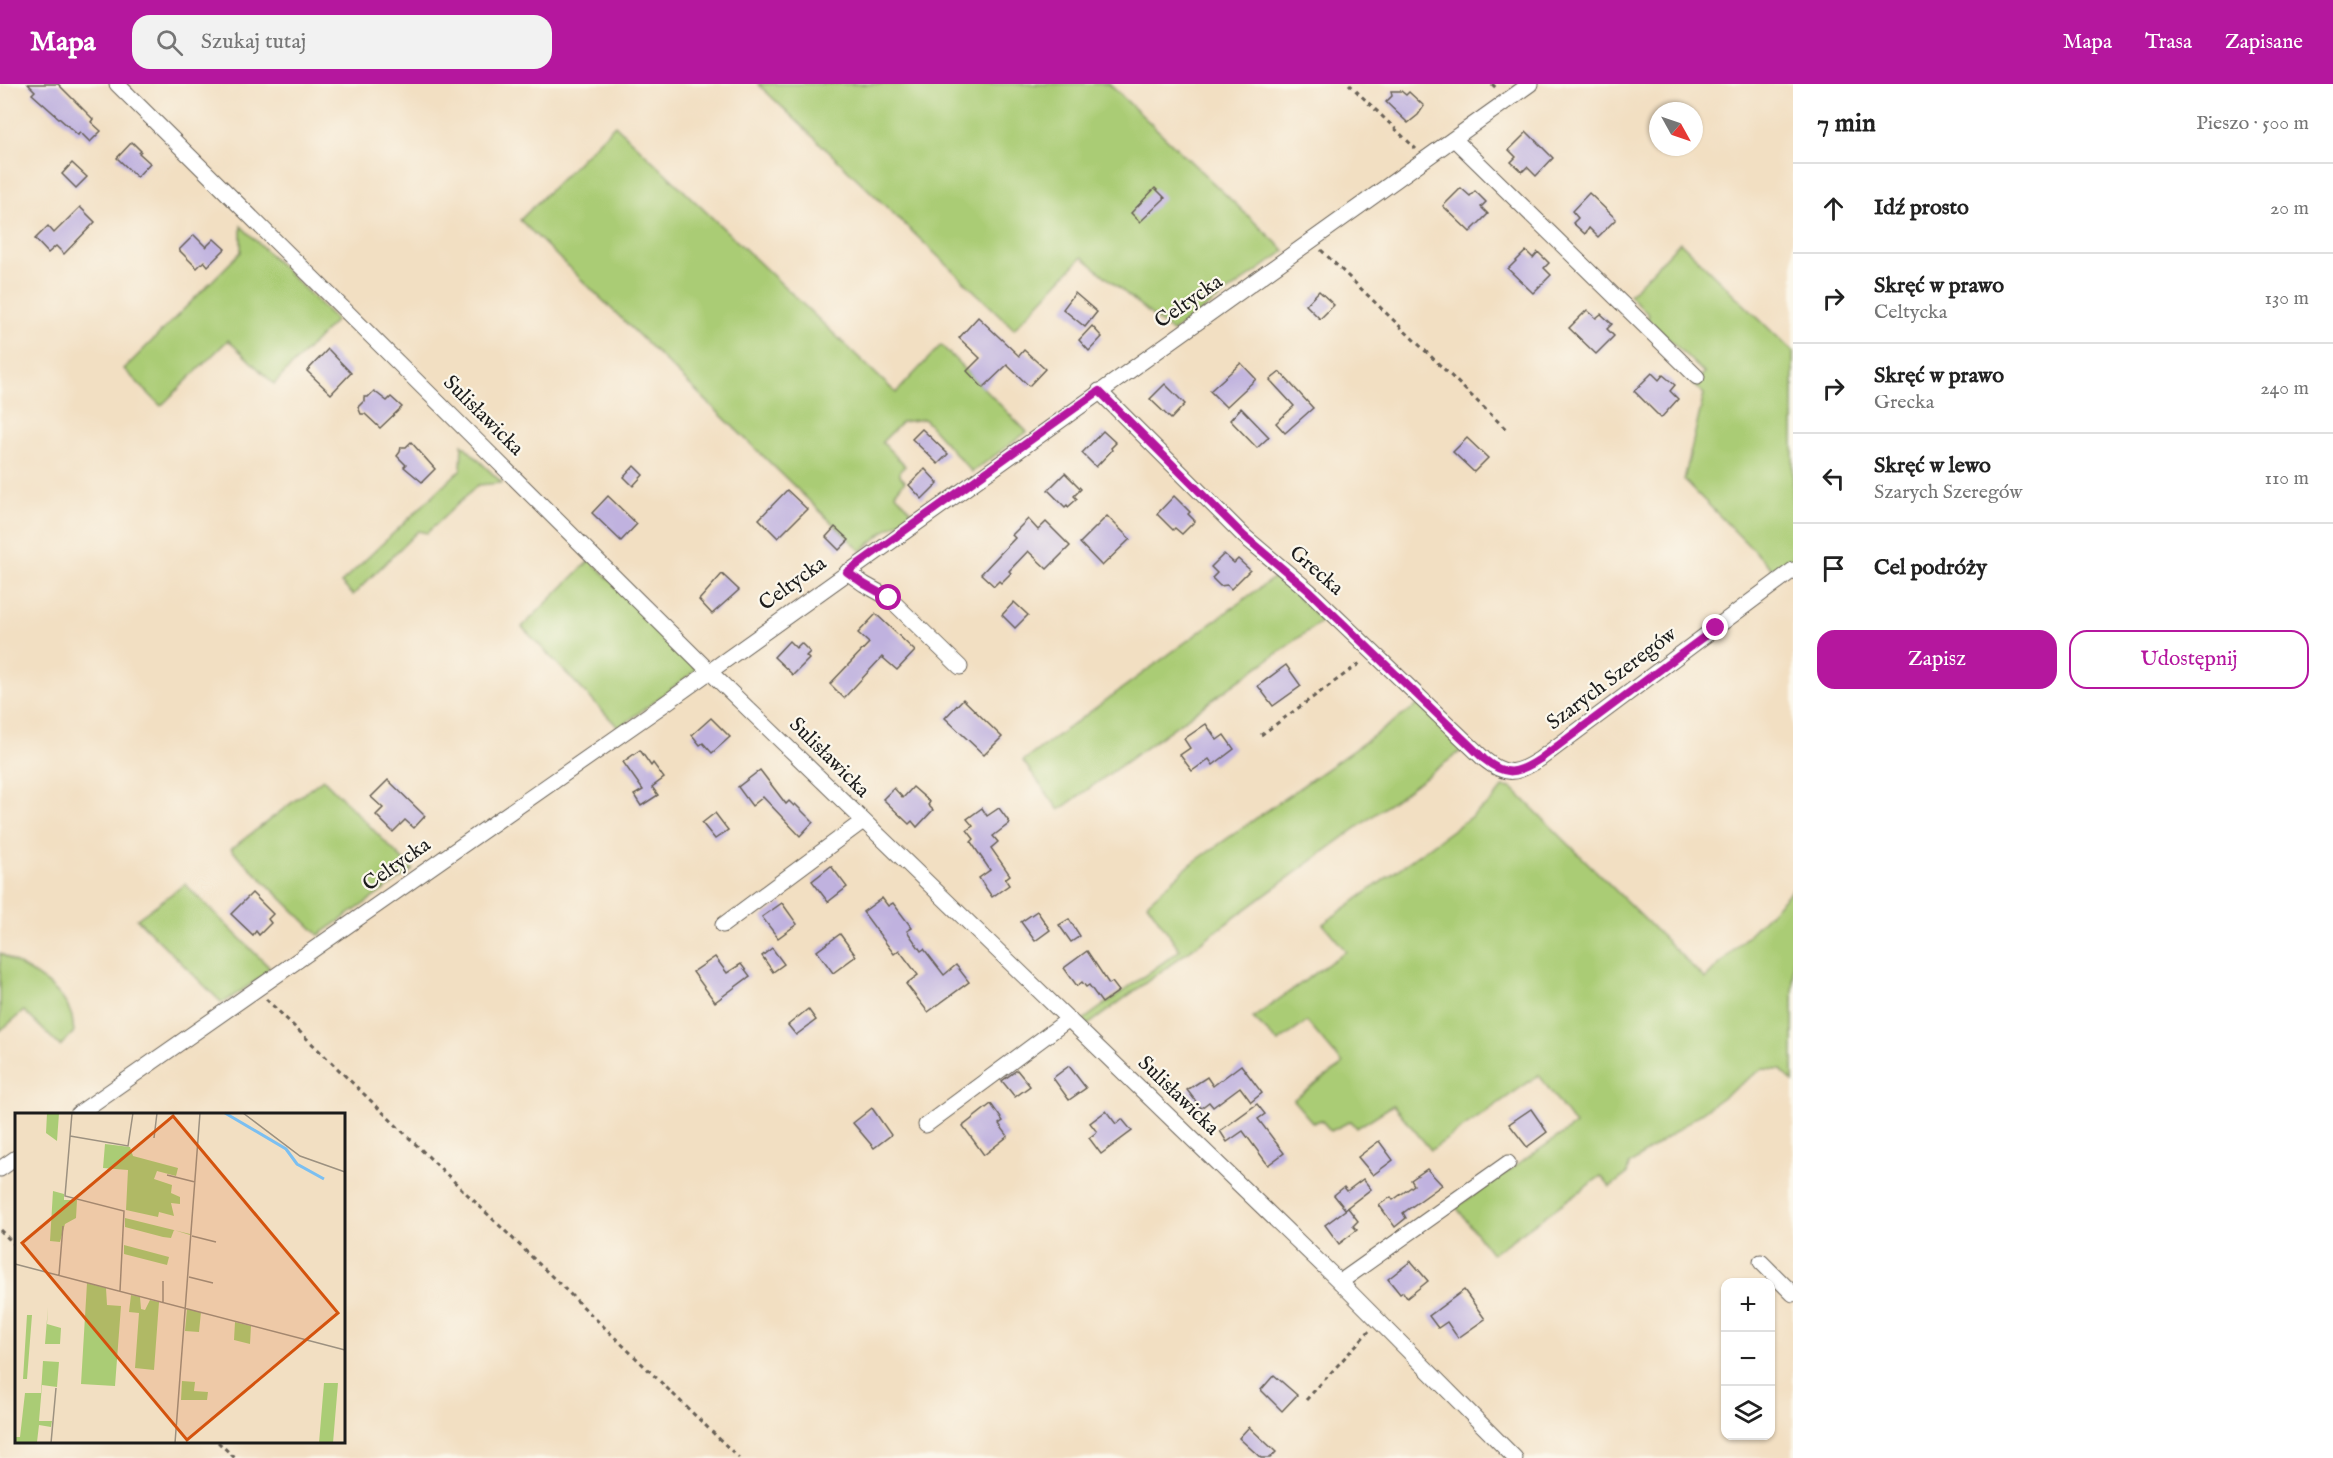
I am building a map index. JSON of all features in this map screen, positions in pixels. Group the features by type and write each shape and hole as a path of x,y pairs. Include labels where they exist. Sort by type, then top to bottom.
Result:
{"street":[{"name":"Sulisławicka","path":"117,84 709,670 1340,1282 1515,1458"},
{"name":"Celtycka","path":"79,1113 663,705 1530,84"},
{"path":"1454,139 1697,377"},
{"name":"Grecka","path":"1099,391 1244,536 1308,590 1484,759 1497,768 1511,772"},
{"name":"Szarych Szeregów","path":"1511,772 1528,767 1540,759 1793,570"},
{"path":"847,572 889,598 960,667"},
{"path":"723,925 863,821"},
{"path":"926,1125 1069,1019"},
{"path":"0,1169 15,1159"},
{"path":"1340,1282 1508,1163"},
{"path":"1761,1262 1793,1294"}],"path":[{"path":"1349,84 1426,158"},
{"path":"1311,241 1508,431"},
{"path":"1261,735 1351,672 1374,652"},
{"path":"256,989 739,1458"},
{"path":"0,1230 15,1245"},
{"path":"1306,1400 1378,1321"},
{"path":"219,1443 235,1458"}],"green space":[{"path":"758,84 1109,84 1285,251 1172,332 1082,257 1014,329"},
{"path":"615,125 896,393 941,345 1027,432 972,472 924,419 902,422 882,442 905,466 900,471 900,476 905,481 895,493 914,514 886,530 861,551 520,220"},
{"path":"241,226 336,320 274,384 228,340 161,406 124,369 241,252"},
{"path":"1680,242 1793,352 1793,561 1777,574 1684,480 1704,394 1694,385 1704,373 1647,318 1649,315 1629,295"},
{"path":"462,444 502,483 478,485 427,533 418,531 353,595 341,583 461,469"},
{"path":"590,560 691,662 696,670 619,728 522,627"},
{"path":"1276,576 1322,621 1059,810 1023,761"},
{"path":"1419,704 1464,749 1088,1025 1083,1020 1180,950 1147,903 1191,864"},
{"path":"323,779 413,870 319,935 231,849"},
{"path":"1503,787 1512,788 1705,979 1793,889 1793,1082 1781,1070 1762,1069 1629,1165 1627,1174 1610,1187 1601,1176 1492,1254 1456,1207 1575,1125 1539,1075 1431,1150 1393,1105 1357,1128 1351,1121 1331,1131 1321,1120 1313,1123 1293,1100 1343,1064 1307,1022 1278,1042 1253,1018 1346,951 1323,924 1491,802"},
{"path":"185,884 269,967 266,974 226,1001 221,1002 137,919"},
{"path":"0,953 40,978 59,994 66,1004 72,1016 74,1032 60,1046 24,1011 0,1031"}],"building":[{"path":"28,84 58,84 93,119 91,122 101,131 90,142 80,132 78,135 32,94 35,91"},
{"path":"1391,91 1401,91 1406,95 1409,92 1424,106 1408,123 1386,102 1392,96"},
{"path":"1527,132 1553,158 1536,176 1527,167 1522,172 1511,162 1516,157 1509,150"},
{"path":"132,142 141,151 139,153 150,163 137,177 117,158"},
{"path":"72,163 87,177 76,188 62,174"},
{"path":"1155,188 1165,198 1140,222 1131,213"},
{"path":"1461,188 1470,196 1475,191 1486,202 1481,207 1488,214 1470,232 1443,206"},
{"path":"1589,193 1616,219 1598,237 1589,228 1585,234 1573,223 1578,218 1572,211"},
{"path":"80,207 95,222 64,254 56,246 48,253 35,239 48,226 54,233"},
{"path":"194,235 206,247 214,239 225,249 208,266 204,261 197,268 179,250"},
{"path":"1526,251 1533,258 1538,252 1549,263 1544,268 1551,275 1533,293 1508,269"},
{"path":"1319,291 1334,305 1320,319 1306,305"},
{"path":"1075,293 1097,312 1085,327 1063,309"},
{"path":"1587,310 1596,318 1601,314 1612,324 1607,329 1614,336 1596,354 1569,328"},
{"path":"978,317 1019,356 1024,350 1045,369 1029,386 1007,365 983,388 967,371 980,358 959,338"},
{"path":"1092,326 1102,337 1089,351 1079,340"},
{"path":"328,349 351,373 331,394 307,371"},
{"path":"1241,363 1256,379 1226,407 1210,391"},
{"path":"1280,372 1313,408 1285,433 1276,423 1294,406 1270,380"},
{"path":"1652,373 1659,380 1663,375 1675,385 1670,391 1678,399 1661,418 1634,391"},
{"path":"1165,384 1185,404 1171,419 1150,399"},
{"path":"374,391 387,401 391,397 402,407 380,428 365,414 361,414 358,407 364,401 364,397 368,397"},
{"path":"1241,408 1269,437 1257,448 1230,420"},
{"path":"922,429 948,454 938,464 912,439"},
{"path":"1103,431 1116,443 1096,467 1082,453"},
{"path":"1467,438 1488,458 1474,472 1453,452"},
{"path":"411,442 435,469 422,482 404,467 406,465 397,456 401,447 406,447"},
{"path":"634,466 643,475 633,486 624,477"},
{"path":"925,469 938,483 922,499 909,485"},
{"path":"1065,473 1081,489 1074,496 1077,499 1068,507 1067,505 1065,507 1048,490"},
{"path":"787,490 807,509 778,538 759,519"},
{"path":"608,496 637,524 621,541 592,513"},
{"path":"1174,496 1190,512 1188,514 1195,521 1182,534 1175,528 1173,530 1157,514"},
{"path":"1107,516 1130,539 1102,566 1080,543"},
{"path":"1028,519 1038,530 1046,522 1070,546 1047,569 1028,551 1009,571 1011,573 1001,583 999,581 994,586 981,574 1015,538 1012,535"},
{"path":"835,527 849,540 839,550 826,537"},
{"path":"1224,554 1234,563 1238,559 1250,570 1231,589 1227,585 1220,586 1212,578 1217,573 1211,567"},
{"path":"722,574 739,590 712,614 699,600"},
{"path":"1014,602 1028,615 1015,628 1002,615"},
{"path":"876,614 915,651 897,670 882,657 844,698 830,684 869,643 858,633"},
{"path":"789,641 796,648 801,643 810,652 806,656 809,659 793,675 774,657"},
{"path":"1286,665 1301,686 1273,706 1258,686"},
{"path":"963,699 1002,737 984,755 945,718"},
{"path":"711,718 730,737 712,753 703,743 700,745 692,735"},
{"path":"1206,724 1217,740 1224,735 1234,749 1213,765 1209,759 1192,771 1180,755 1190,748 1184,739"},
{"path":"640,750 651,766 653,763 664,778 652,787 658,795 641,806 634,795 643,790 623,762"},
{"path":"760,770 786,804 789,801 794,806 795,804 813,822 800,836 763,797 752,806 738,787"},
{"path":"388,780 425,816 414,828 405,820 393,832 376,815 383,808 371,797"},
{"path":"913,787 930,802 928,805 933,810 917,827 912,821 909,824 883,799 894,788 903,798"},
{"path":"982,808 987,816 999,808 1010,823 993,836 998,842 991,848 1010,875 1005,879 1009,885 992,897 979,878 990,870 971,842 974,839 967,830 973,826 967,819"},
{"path":"715,813 728,830 715,839 702,823"},
{"path":"831,866 847,887 828,902 812,881"},
{"path":"252,893 273,914 268,919 271,923 259,935 256,931 253,935 231,914"},
{"path":"882,898 888,906 893,903 912,928 907,931 921,951 924,949 944,975 956,965 969,982 928,1012 906,984 918,975 899,950 894,954 863,912"},
{"path":"782,903 797,924 778,938 762,917"},
{"path":"1037,911 1050,930 1035,941 1021,922"},
{"path":"1069,919 1080,936 1071,942 1059,925"},
{"path":"840,934 856,956 833,973 817,951"},
{"path":"772,948 784,964 773,972 762,956"},
{"path":"1087,951 1109,984 1112,982 1119,991 1102,1003 1089,985 1086,987 1082,982 1077,986 1064,968"},
{"path":"715,957 727,973 741,964 750,976 715,1002 693,972"},
{"path":"808,1009 816,1020 796,1035 788,1025"},
{"path":"1241,1065 1262,1093 1251,1102 1240,1087 1213,1107 1209,1102 1201,1108 1187,1090 1207,1077 1213,1086"},
{"path":"1069,1066 1086,1088 1069,1100 1053,1078"},
{"path":"1017,1070 1030,1086 1015,1097 1002,1081"},
{"path":"991,1104 1003,1121 999,1124 1008,1136 984,1155 963,1126"},
{"path":"1257,1104 1265,1114 1258,1119 1284,1153 1268,1165 1243,1131 1227,1142 1220,1131"},
{"path":"872,1108 891,1135 874,1148 853,1123"},
{"path":"1531,1109 1547,1132 1527,1147 1509,1124"},
{"path":"1106,1111 1116,1124 1122,1119 1132,1131 1101,1154 1089,1138 1097,1132 1090,1123"},
{"path":"1379,1141 1393,1160 1373,1175 1358,1157"},
{"path":"1427,1169 1442,1185 1403,1213 1406,1218 1395,1227 1379,1205 1391,1197 1393,1200 1414,1185 1411,1180"},
{"path":"1363,1179 1371,1189 1345,1209 1334,1195 1344,1187 1347,1191"},
{"path":"1348,1208 1358,1221 1353,1226 1357,1230 1339,1244 1325,1225"},
{"path":"1411,1261 1428,1281 1407,1298 1403,1292 1400,1294 1388,1279"},
{"path":"1464,1290 1485,1319 1458,1338 1447,1322 1438,1328 1429,1316"},
{"path":"1274,1375 1297,1395 1282,1411 1261,1390"},
{"path":"1249,1427 1276,1452 1270,1458 1261,1458 1239,1438"}],"route":[{"path":"889,598 847,572 1099,391 1244,536 1308,590 1484,759 1503,771 1519,771 1540,759 1716,628"}]}
